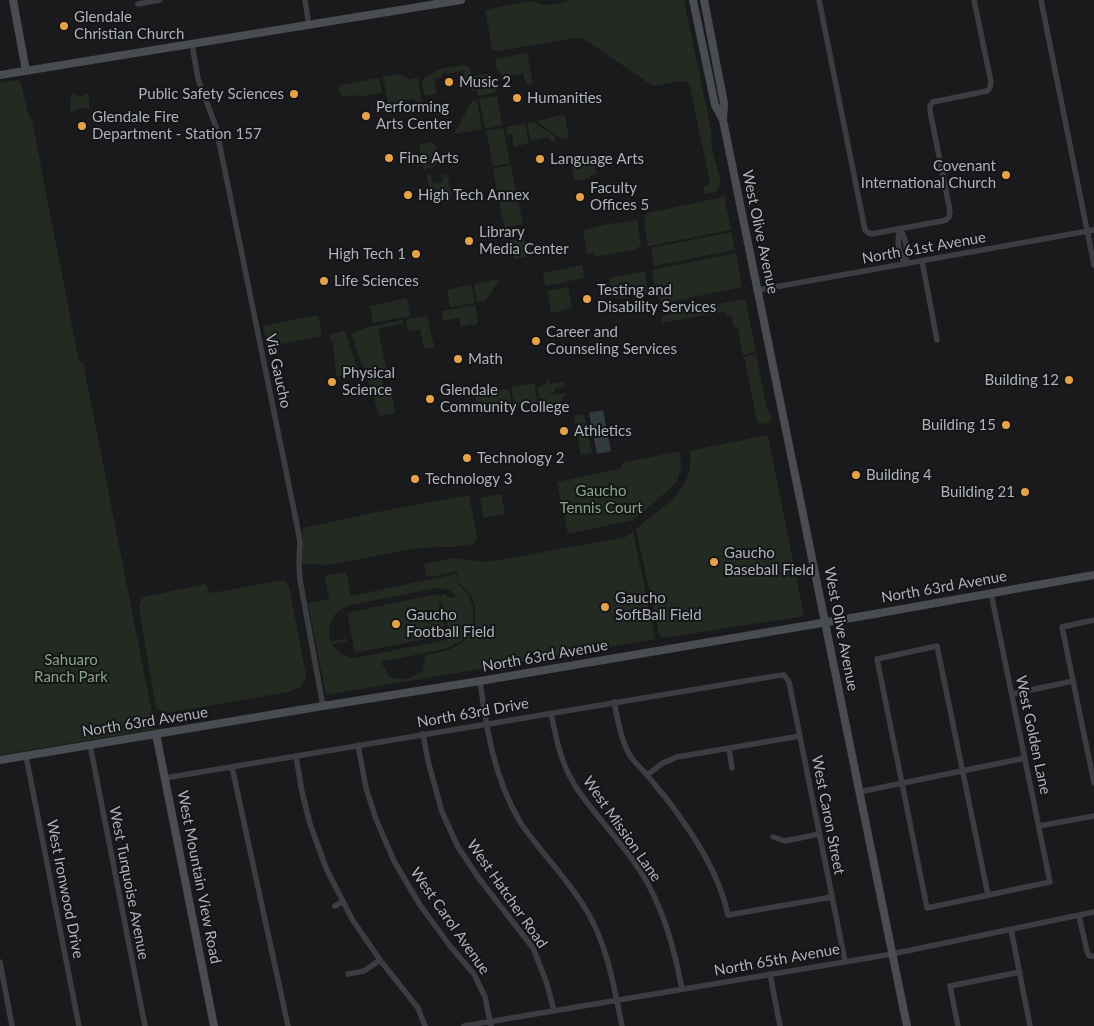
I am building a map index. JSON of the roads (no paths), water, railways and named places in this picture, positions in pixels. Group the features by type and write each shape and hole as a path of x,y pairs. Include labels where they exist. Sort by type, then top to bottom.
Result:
{"main road":[{"path":"13,0 26,71"},
{"path":"0,75 462,0"},
{"name":"West Olive Avenue","path":"693,0 714,105 723,120"},
{"name":"West Olive Avenue","path":"704,0 724,103 723,120 907,1026"},
{"name":"North 63rd Avenue","path":"0,760 480,681 1094,575"},
{"name":"West Mountain View Road","path":"156,734 214,1026"}],"street":[{"path":"138,4 160,0"},
{"path":"305,0 309,26"},
{"path":"818,0 865,230 871,234 942,221 949,217 950,211 930,106 934,102 986,91 990,88 991,82 974,0"},
{"path":"1041,0 1091,230 1094,265"},
{"name":"Via Gaucho","path":"192,44 198,79 216,127 295,515 300,542 300,580 322,706"},
{"path":"900,229 897,238 900,255 905,264"},
{"name":"North 61st Avenue","path":"758,290 1091,230"},
{"path":"922,261 937,340"},
{"name":"West Golden Lane","path":"988,895 1050,882 991,593"},
{"path":"1094,620 1062,627 1094,783"},
{"path":"937,646 988,895 927,908 902,784 877,659 937,646"},
{"name":"North 63rd Drive","path":"165,778 784,675"},
{"name":"West Caron Street","path":"784,675 789,682 845,961"},
{"path":"480,681 496,769 501,783 513,811 526,832 564,879 598,932 612,973 622,1026"},
{"path":"1012,694 1073,682"},
{"path":"614,702 624,743 632,757 684,822 721,891 728,915 832,897"},
{"name":"West Mission Lane","path":"551,713 561,756 573,782 648,883 670,938 682,989"},
{"name":"West Hatcher Road","path":"423,734 442,812 458,847 478,877 532,948 546,982 554,1010"},
{"path":"647,775 663,763 677,757 800,736"},
{"name":"West Turquoise Avenue","path":"90,745 145,1026"},
{"name":"West Carol Avenue","path":"358,745 366,788 376,819 394,861 420,905 450,946 474,974 485,997 491,1024"},
{"path":"729,748 732,768"},
{"name":"West Ironwood Drive","path":"26,756 79,1026"},
{"path":"296,756 310,824 326,868 342,902 363,937 418,1008 424,1026"},
{"path":"859,792 1025,758"},
{"path":"232,767 288,1026"},
{"path":"1038,826 1094,816"},
{"path":"773,837 785,840 819,834"},
{"path":"335,906 342,902"},
{"name":"North 65th Avenue","path":"464,1026 491,1024 554,1010 892,954 1094,912"},
{"path":"1080,916 1087,950 1092,956"},
{"path":"1011,929 1030,1026"},
{"path":"348,974 364,971 380,960"},
{"path":"0,962 12,1026"},
{"path":"958,1026 950,986 1020,972"},
{"path":"770,974 780,1026"}],"place":[{"name":"Glendale Christian Church","path":"64,26"},
{"name":"Music 2","path":"449,82"},
{"name":"Public Safety Sciences","path":"294,94"},
{"name":"Humanities","path":"517,98"},
{"name":"Performing Arts Center","path":"366,116"},
{"name":"Glendale Fire Department - Station 157","path":"82,126"},
{"name":"Fine Arts","path":"389,158"},
{"name":"Language Arts","path":"540,159"},
{"name":"Covenant International Church","path":"1006,175"},
{"name":"High Tech Annex","path":"408,195"},
{"name":"Faculty Offices 5","path":"580,197"},
{"name":"Library Media Center","path":"469,241"},
{"name":"High Tech 1","path":"416,254"},
{"name":"Life Sciences","path":"324,281"},
{"name":"Testing and Disability Services","path":"587,299"},
{"name":"Career and Counseling Services","path":"536,341"},
{"name":"Math","path":"458,359"},
{"name":"Building 12","path":"1069,380"},
{"name":"Physical Science","path":"332,382"},
{"name":"Glendale Community College","path":"430,399"},
{"name":"Building 15","path":"1006,425"},
{"name":"Athletics","path":"564,431"},
{"name":"Technology 2","path":"467,458"},
{"name":"Building 4","path":"856,475"},
{"name":"Technology 3","path":"415,479"},
{"name":"Building 21","path":"1025,492"},
{"name":"Gaucho Baseball Field","path":"714,562"},
{"name":"Gaucho SoftBall Field","path":"605,607"},
{"name":"Gaucho Football Field","path":"396,624"}],"park label":[{"name":"Gaucho Tennis Court","path":"601,500"},
{"name":"Sahuaro Ranch Park","path":"71,668"}]}
